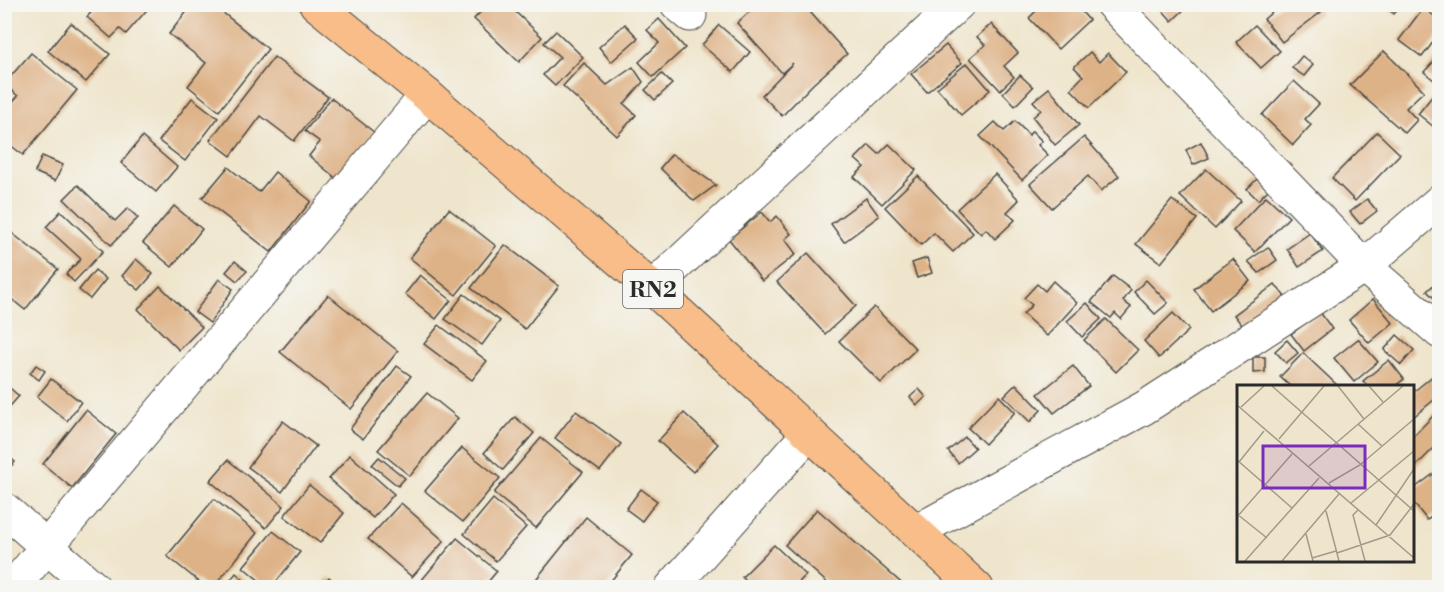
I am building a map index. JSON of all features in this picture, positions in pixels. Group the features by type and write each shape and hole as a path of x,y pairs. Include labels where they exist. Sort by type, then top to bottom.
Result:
{"highway":[{"name":"RN2","path":"316,4 427,95 652,288 977,588"}],"street":[{"path":"652,288 957,4"},
{"path":"1112,4 1364,266 1440,332"},
{"path":"12,588 427,95"},
{"path":"915,532 1144,408 1364,266 1440,201"},
{"path":"671,588 809,433"},
{"path":"4,509 94,588"}],"building":[{"path":"90,4 152,4 126,34 120,29 111,38 87,17 95,8"},
{"path":"193,4 212,4 268,49 219,111 188,86 206,63 169,34"},
{"path":"488,4 507,4 542,37 519,62 474,19"},
{"path":"758,4 803,4 847,54 782,116 762,95 793,63 782,73 737,23"},
{"path":"1033,4 1075,4 1089,20 1058,49 1029,18 1038,9"},
{"path":"1157,4 1190,4 1172,21"},
{"path":"1282,4 1316,4 1321,12 1282,42 1264,19"},
{"path":"1382,4 1402,4 1394,14"},
{"path":"1423,8 1440,20 1440,33 1422,57 1399,40"},
{"path":"659,19 685,48 653,77 639,62 659,43 647,30"},
{"path":"71,23 110,54 86,82 48,51"},
{"path":"625,24 638,38 611,62 599,47"},
{"path":"991,24 1018,53 1004,66 1014,77 1000,90 970,58 985,45 977,37"},
{"path":"719,25 750,52 733,72 702,45"},
{"path":"1255,25 1280,51 1261,68 1236,42"},
{"path":"556,31 583,57 555,86 543,75 560,57 544,43"},
{"path":"946,45 962,63 927,92 911,74"},
{"path":"1384,51 1424,91 1406,108 1417,120 1405,133 1350,85"},
{"path":"1090,52 1099,62 1108,53 1126,72 1089,108 1071,89 1083,76 1074,67"},
{"path":"31,53 77,90 23,155 4,140 4,111 18,96 4,84"},
{"path":"1440,55 1440,85 1424,72"},
{"path":"1302,56 1313,65 1304,76 1292,68"},
{"path":"274,57 328,97 294,141 261,116 231,156 210,140"},
{"path":"584,63 607,85 633,67 643,82 624,104 636,115 617,136 563,86"},
{"path":"967,63 990,90 961,115 937,88"},
{"path":"662,74 672,84 655,100 645,90"},
{"path":"1020,75 1033,87 1015,106 1003,93"},
{"path":"1294,81 1319,104 1305,119 1311,125 1293,145 1262,115"},
{"path":"1049,88 1079,125 1055,145 1033,117 1041,110 1033,101"},
{"path":"1434,94 1440,99 1440,132 1418,114"},
{"path":"192,98 218,118 185,161 159,141"},
{"path":"331,98 375,133 337,179 309,156 320,142 305,131"},
{"path":"1015,121 1029,135 1032,131 1042,141 1038,145 1048,155 1022,180 980,136 995,122 1004,131"},
{"path":"1377,132 1400,154 1355,201 1332,178"},
{"path":"142,137 177,167 156,192 121,163"},
{"path":"1084,137 1119,176 1101,191 1088,176 1052,208 1030,184"},
{"path":"1201,142 1209,158 1193,165 1186,150"},
{"path":"889,144 916,170 882,204 854,177 864,167 855,159 869,145 879,154"},
{"path":"672,154 716,185 694,201 660,168"},
{"path":"42,156 63,165 55,181 35,172"},
{"path":"228,167 259,192 275,172 311,201 271,252 202,198"},
{"path":"1206,169 1241,201 1215,229 1180,196"},
{"path":"995,174 1019,200 1007,212 1015,220 995,239 986,229 981,234 957,209"},
{"path":"918,176 973,233 953,252 934,233 921,245 885,207"},
{"path":"1257,179 1268,190 1258,200 1247,189"},
{"path":"78,185 115,221 128,208 138,218 111,245 64,199"},
{"path":"1266,196 1289,217 1255,252 1233,231"},
{"path":"866,198 879,216 844,242 831,224"},
{"path":"1367,199 1377,211 1360,224 1350,212"},
{"path":"1172,200 1197,219 1161,263 1136,244"},
{"path":"174,206 202,229 172,267 143,243"},
{"path":"449,209 496,246 456,295 410,258"},
{"path":"61,211 103,251 74,282 66,274 81,259 46,227"},
{"path":"762,212 770,222 777,216 791,234 785,239 796,254 762,281 729,239"},
{"path":"4,227 58,269 25,310 4,293"},
{"path":"1310,233 1323,251 1299,267 1287,249"},
{"path":"505,245 559,286 525,329 471,288"},
{"path":"1268,247 1277,260 1259,273 1248,261"},
{"path":"808,253 856,306 825,334 777,282"},
{"path":"927,258 932,273 917,278 912,263"},
{"path":"136,259 153,274 139,290 122,276"},
{"path":"1233,259 1250,281 1211,311 1194,289"},
{"path":"235,261 247,271 237,281 226,272"},
{"path":"95,270 106,279 90,299 79,290"},
{"path":"420,275 451,300 436,319 405,294"},
{"path":"1113,276 1131,290 1123,301 1131,307 1121,319 1115,313 1111,318 1091,302"},
{"path":"219,279 233,289 210,323 195,312"},
{"path":"1440,279 1440,304 1427,291"},
{"path":"1146,280 1168,303 1155,314 1134,292"},
{"path":"1053,281 1077,303 1047,336 1023,314 1032,305 1024,298 1037,284 1045,291"},
{"path":"1275,284 1289,302 1248,333 1234,315"},
{"path":"160,286 202,327 179,350 138,309"},
{"path":"464,294 500,321 482,345 445,319"},
{"path":"328,295 398,351 351,409 280,352"},
{"path":"1373,299 1393,323 1369,343 1349,320"},
{"path":"1087,303 1101,319 1082,337 1067,321"},
{"path":"874,307 916,349 881,383 839,341"},
{"path":"1320,312 1332,329 1304,351 1291,334"},
{"path":"1173,313 1189,330 1159,358 1144,341"},
{"path":"1106,319 1138,350 1116,372 1084,340"},
{"path":"439,325 487,361 472,380 424,344"},
{"path":"1397,335 1414,350 1401,365 1384,350"},
{"path":"1358,339 1378,362 1354,382 1334,358"},
{"path":"1287,340 1298,353 1286,363 1275,351"},
{"path":"1303,353 1337,385 1289,385 1280,377"},
{"path":"1253,357 1265,357 1265,372 1253,373"},
{"path":"1389,360 1404,379 1396,385 1367,385 1363,381"},
{"path":"36,365 45,371 39,380 30,373"},
{"path":"397,366 411,376 363,439 350,429"},
{"path":"1073,366 1089,386 1054,413 1038,394"},
{"path":"1440,370 1440,395 1414,416 1414,391"},
{"path":"51,379 81,402 67,421 37,397"},
{"path":"4,383 19,396 4,413"},
{"path":"1016,384 1041,410 1030,422 1004,396"},
{"path":"919,389 926,397 917,405 910,397"},
{"path":"427,393 458,418 410,476 378,450"},
{"path":"999,396 1015,412 985,444 968,428"},
{"path":"1440,409 1440,442 1414,468 1414,435"},
{"path":"86,410 116,434 72,488 43,464"},
{"path":"576,411 621,444 600,471 555,438"},
{"path":"684,413 718,444 693,472 658,441"},
{"path":"515,417 534,433 503,470 484,453"},
{"path":"283,421 316,446 282,492 248,467"},
{"path":"965,437 975,448 958,463 948,451"},
{"path":"541,438 583,472 536,528 494,493"},
{"path":"462,448 500,478 463,522 425,491"},
{"path":"4,452 15,462 4,473"},
{"path":"350,455 394,494 373,518 329,479"},
{"path":"379,457 405,478 398,486 372,465"},
{"path":"228,460 284,506 266,528 210,481"},
{"path":"1440,469 1440,511 1427,520 1414,504 1414,488"},
{"path":"309,485 344,513 320,543 284,516"},
{"path":"641,489 657,501 642,521 626,509"},
{"path":"214,499 257,533 213,588 207,588 167,556"},
{"path":"493,499 526,527 496,561 464,534"},
{"path":"401,503 444,541 412,577 368,539"},
{"path":"817,509 907,588 833,588 785,545"},
{"path":"586,517 632,555 605,588 529,588"},
{"path":"273,531 300,552 271,588 268,588 243,567"},
{"path":"457,538 497,571 483,588 415,588"},
{"path":"774,545 806,575 793,588 753,588 742,577"},
{"path":"236,573 252,588 224,588"},
{"path":"329,577 341,588 319,588"}]}
